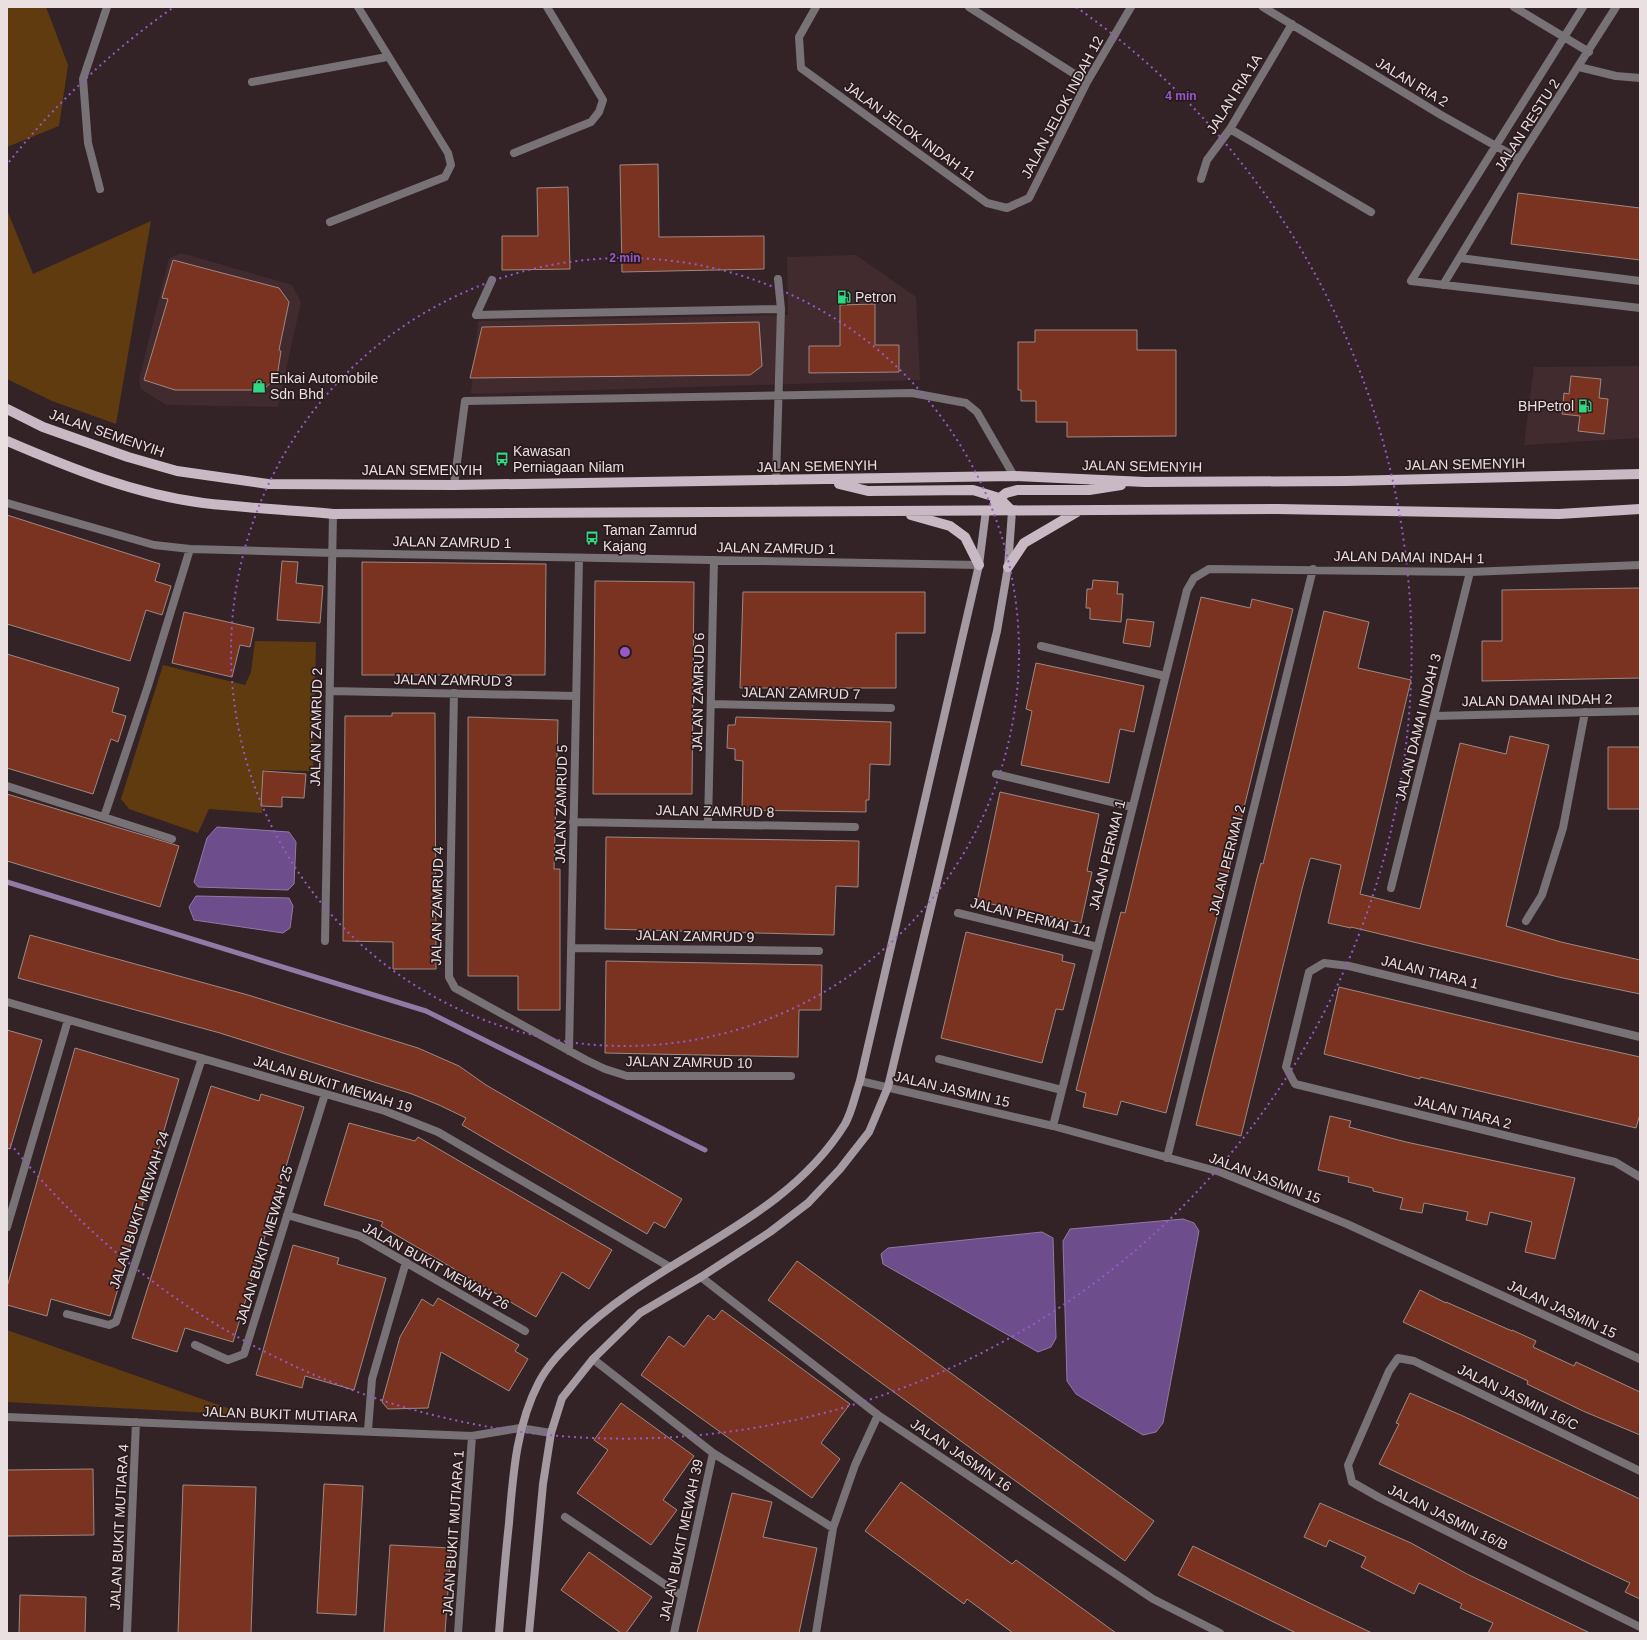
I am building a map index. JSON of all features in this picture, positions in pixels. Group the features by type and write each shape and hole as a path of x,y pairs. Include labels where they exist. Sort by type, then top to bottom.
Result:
{"main road":[{"name":"JALAN SEMENYIH","path":"7,409 43,427 128,457 177,471 268,484 454,485 1014,476 1144,482 1346,481 1640,474"},
{"path":"7,441 72,469 127,487 202,503 333,514 1277,509 1559,514 1640,509"},
{"path":"824,480 868,491 957,489 986,493 999,498 1012,511"},
{"path":"986,510 1006,493 1017,490 1089,490 1144,482"},
{"path":"1008,567 1024,543 1079,511"},
{"path":"895,512 950,526 965,537 979,565"}],"street":[{"path":"100,189 88,143 83,79 107,7"},
{"path":"330,222 445,177 451,165 448,153 387,57 358,7"},
{"path":"514,153 591,122 599,112 603,100 547,7"},
{"name":"JALAN JELOK INDAH 11","path":"816,7 799,37 801,68 987,203 1007,208"},
{"path":"969,7 1087,82"},
{"name":"JALAN JELOK INDAH 12","path":"1007,208 1029,198 1087,82 1131,7"},
{"name":"JALAN RIA 2","path":"1263,7 1441,115 1519,159"},
{"path":"1514,7 1589,52"},
{"path":"1583,7 1411,281 1640,308"},
{"name":"JALAN RESTU 2","path":"1443,285 1519,159 1589,52 1616,7"},
{"name":"JALAN RIA 1A","path":"1201,179 1207,160 1230,129 1292,24"},
{"path":"252,82 387,57"},
{"path":"1579,67 1616,76 1640,78"},
{"path":"1230,129 1371,212"},
{"path":"1460,258 1640,281"},
{"path":"776,481 781,309 778,279"},
{"path":"492,280 476,315 781,309"},
{"path":"454,485 465,401 779,395 912,393 966,403 977,412 1014,476"},
{"name":"JALAN ZAMRUD 1","path":"7,503 154,544 190,549 979,565"},
{"path":"499,1633 512,1481 520,1428 539,1382 555,1359 588,1325 618,1301 791,1188 823,1153 846,1123 860,1081 979,565 986,510"},
{"path":"529,1633 543,1484 550,1433 562,1398 593,1359 640,1313 702,1277 770,1232 808,1203 840,1169 869,1132 888,1087 997,631 1008,567 1012,511"},
{"name":"JALAN ZAMRUD 2","path":"325,941 333,514"},
{"path":"104,817 148,686 190,549"},
{"name":"JALAN ZAMRUD 5","path":"569,1051 579,558"},
{"name":"JALAN ZAMRUD 6","path":"708,824 714,560"},
{"name":"JALAN DAMAI INDAH 1","path":"1187,590 1194,578 1209,569 1470,572 1640,565"},
{"name":"JALAN PERMAI 2","path":"1167,1158 1313,569"},
{"name":"JALAN DAMAI INDAH 3","path":"1391,888 1470,572"},
{"name":"JALAN PERMAI 1","path":"1053,1126 1187,590"},
{"path":"1041,646 1165,676"},
{"name":"JALAN ZAMRUD 3","path":"330,691 576,696"},
{"name":"JALAN ZAMRUD 4","path":"454,693 449,977 455,988 569,1051"},
{"name":"JALAN ZAMRUD 7","path":"711,704 891,708"},
{"name":"JALAN DAMAI INDAH 2","path":"1434,716 1640,711"},
{"path":"1526,921 1542,895 1563,828 1585,712"},
{"path":"996,774 1132,807"},
{"path":"7,786 172,839"},
{"name":"JALAN ZAMRUD 8","path":"574,822 855,827"},
{"name":"JALAN PERMAI 1/1","path":"958,913 1098,947"},
{"name":"JALAN ZAMRUD 9","path":"571,948 819,951"},
{"name":"JALAN TIARA 1","path":"1286,1067 1309,972 1324,963 1349,966 1640,1037"},
{"name":"JALAN BUKIT MEWAH 19","path":"7,1002 385,1111 438,1132 670,1267"},
{"path":"7,1227 68,1020"},
{"name":"JALAN ZAMRUD 10","path":"569,1051 605,1070 628,1076 790,1076"},
{"name":"JALAN BUKIT MEWAH 24","path":"68,1314 109,1325 116,1322 202,1058"},
{"path":"939,1060 1062,1090"},
{"name":"JALAN TIARA 2","path":"1286,1067 1295,1084 1615,1162 1640,1177"},
{"name":"JALAN JASMIN 15","path":"860,1081 1053,1126 1220,1172 1348,1224 1640,1359"},
{"name":"JALAN BUKIT MEWAH 25","path":"195,1345 228,1360 244,1354 325,1094"},
{"name":"JALAN BUKIT MEWAH 26","path":"287,1215 360,1236 525,1331"},
{"path":"368,1430 372,1379 406,1262"},
{"name":"JALAN JASMIN 16","path":"702,1277 878,1415 1153,1599 1220,1633"},
{"name":"JALAN JASMIN 16/C","path":"1389,1371 1398,1358 1414,1361 1640,1471"},
{"path":"593,1359 713,1453 833,1528"},
{"name":"JALAN JASMIN 16/B","path":"1389,1371 1348,1465 1352,1482 1380,1498 1640,1627"},
{"path":"816,1633 833,1528 855,1465 878,1415"},
{"name":"JALAN BUKIT MUTIARA","path":"7,1417 368,1430 472,1436 520,1428 550,1433"},
{"name":"JALAN BUKIT MUTIARA 4","path":"127,1633 136,1422"},
{"name":"JALAN BUKIT MUTIARA 1","path":"458,1633 472,1436"},
{"name":"JALAN BUKIT MEWAH 39","path":"674,1633 713,1453"},
{"path":"565,1517 682,1596"}],"shaded area":[{"path":"7,7 46,7 68,65 59,126 7,147"},
{"path":"7,210 33,274 151,221 116,424 52,401 7,379"},
{"path":"181,253 292,285 301,302 278,407 166,405 141,389 139,380 169,258"},
{"path":"856,255 916,297 920,380 471,394 478,321 788,315 787,257"},
{"path":"1640,366 1640,438 1524,445 1534,367"},
{"path":"255,641 316,642 313,771 264,770 262,813 209,809 198,833 129,809 121,799 163,665 245,685 251,672"},
{"path":"217,827 289,832 296,842 294,884 288,890 198,887 194,882 207,838"},
{"path":"196,896 289,898 293,906 290,928 283,933 194,920 189,907"},
{"path":"1183,1219 1194,1223 1199,1231 1163,1423 1156,1432 1143,1435 1076,1394 1067,1381 1063,1241 1070,1229"},
{"path":"1042,1232 1053,1238 1056,1338 1051,1347 1038,1352 883,1264 881,1254 888,1248"},
{"path":"7,1330 247,1415 7,1402"}],"building":[{"path":"658,164 659,237 764,236 764,269 622,272 620,165"},
{"path":"568,187 570,269 502,270 502,236 538,236 537,188"},
{"path":"1518,193 1640,208 1640,260 1511,244"},
{"path":"173,260 279,288 289,302 279,350 281,351 277,377 263,390 175,390 144,380 168,299 162,298"},
{"path":"875,304 875,345 899,345 899,372 809,373 809,346 840,346 840,305"},
{"path":"759,322 762,366 750,375 470,378 482,327"},
{"path":"1035,330 1137,330 1137,350 1176,350 1176,436 1067,437 1067,422 1036,422 1036,401 1021,401 1021,390 1018,390 1018,342 1035,342"},
{"name":"BHPetrol","path":"1571,376 1601,379 1599,398 1608,399 1604,434 1578,431 1580,416 1562,414 1564,393 1569,394"},
{"path":"7,515 160,564 155,581 171,586 162,615 146,610 130,661 7,624"},
{"path":"282,561 298,562 296,583 323,586 320,623 277,620"},
{"path":"362,562 546,564 545,675 362,675"},
{"path":"1093,580 1118,582 1117,594 1123,594 1121,622 1090,619 1090,608 1086,608 1087,589 1092,589"},
{"path":"595,581 694,582 692,794 593,794"},
{"path":"1640,588 1640,678 1482,681 1482,641 1502,641 1502,590"},
{"path":"743,592 925,592 925,633 896,633 896,688 740,688"},
{"path":"1201,597 1250,608 1252,599 1293,609 1219,909 1166,1113 1121,1101 1117,1115 1083,1107 1086,1093 1076,1090 1121,912 1125,913"},
{"path":"1324,611 1369,622 1358,668 1411,680 1360,894 1420,909 1460,743 1506,754 1510,736 1549,745 1506,926 1561,942 1640,960 1640,994 1563,978 1351,927 1328,923 1341,865 1311,858 1241,1136 1196,1125 1257,878 1261,863 1263,864"},
{"path":"184,612 254,628 250,647 240,645 232,677 172,663"},
{"path":"1127,619 1154,622 1150,647 1123,643"},
{"path":"7,654 119,688 112,712 126,716 118,742 111,739 93,794 7,768"},
{"path":"1036,663 1144,686 1134,732 1120,729 1109,783 1021,765 1032,711 1026,709"},
{"path":"392,713 435,713 436,969 393,969 393,942 343,941 345,716 392,716"},
{"path":"468,717 558,720 554,869 560,869 560,1010 518,1010 518,976 468,976"},
{"path":"736,717 891,722 890,765 870,764 869,800 866,800 866,812 742,810 743,761 735,760 735,749 727,748 728,725 735,725"},
{"path":"1608,747 1640,747 1640,809 1608,809"},
{"path":"263,771 306,774 304,798 282,797 282,807 261,806"},
{"path":"1000,792 1099,814 1087,871 1092,872 1081,923 977,901"},
{"path":"7,794 179,846 160,907 7,861"},
{"path":"606,837 859,841 858,887 836,886 834,935 605,929"},
{"path":"966,932 1063,955 1062,961 1075,964 1063,1010 1056,1009 1042,1063 941,1038"},
{"path":"30,935 248,995 418,1048 459,1066 486,1085 682,1199 665,1228 654,1222 647,1234 462,1125 466,1118 412,1094 220,1033 18,978"},
{"path":"606,961 822,965 821,1010 799,1010 798,1057 605,1053"},
{"path":"1339,987 1640,1057 1640,1114 1636,1128 1420,1077 1420,1079 1324,1054"},
{"path":"7,1030 42,1040 10,1149 7,1148"},
{"path":"75,1048 179,1079 110,1316 51,1299 47,1316 7,1305 7,1287"},
{"path":"211,1086 259,1101 261,1094 304,1107 233,1342 185,1328 177,1352 132,1338"},
{"path":"1330,1116 1351,1121 1349,1127 1406,1142 1575,1178 1555,1259 1525,1252 1532,1222 1490,1212 1487,1225 1466,1220 1468,1212 1424,1203 1422,1213 1400,1209 1403,1198 1373,1191 1373,1188 1348,1182 1349,1177 1318,1170"},
{"path":"349,1123 415,1141 418,1137 612,1250 589,1289 562,1272 536,1317 381,1226 383,1222 324,1205"},
{"path":"293,1245 339,1258 337,1264 386,1278 354,1390 305,1376 302,1388 256,1375"},
{"path":"797,1261 1154,1521 1125,1561 768,1300"},
{"path":"1420,1290 1446,1303 1536,1341 1533,1347 1574,1366 1576,1362 1640,1392 1640,1435 1583,1411 1527,1384 1528,1381 1403,1322"},
{"path":"438,1298 519,1345 515,1351 528,1359 509,1391 441,1352 428,1408 388,1409 382,1402 400,1337 422,1299 433,1306"},
{"path":"722,1310 850,1404 821,1443 840,1459 812,1498 641,1375 669,1336 684,1347 708,1315 714,1320"},
{"path":"1410,1393 1463,1416 1640,1499 1640,1599 1625,1592 1630,1583 1379,1464 1399,1424 1396,1423"},
{"path":"621,1403 694,1456 663,1500 677,1510 651,1545 577,1493 608,1450 594,1440"},
{"path":"93,1469 94,1535 7,1536 7,1470"},
{"path":"901,1482 1012,1564 1016,1560 1116,1633 1013,1633 967,1599 964,1604 865,1531"},
{"path":"324,1484 363,1486 356,1615 317,1613"},
{"path":"183,1485 256,1487 251,1633 178,1633"},
{"path":"732,1493 772,1502 763,1537 817,1548 799,1633 697,1633"},
{"path":"1320,1503 1411,1543 1467,1574 1590,1633 1488,1633 1493,1623 1460,1608 1462,1604 1419,1583 1414,1594 1361,1567 1366,1557 1329,1540 1326,1547 1304,1537"},
{"path":"390,1545 451,1548 445,1633 384,1633"},
{"path":"1193,1546 1372,1633 1296,1633 1178,1575"},
{"path":"589,1552 652,1597 626,1633 621,1633 561,1590"},
{"path":"20,1595 86,1597 85,1633 19,1633"}],"waterway":[{"path":"7,882 426,1011 705,1150"}],"place":[{"name":"Petron","path":"844,297"},
{"name":"Enkai Automobile Sdn Bhd","path":"259,386"},
{"name":"BHPetrol","path":"1585,406"},
{"name":"Kawasan Perniagaan Nilam","path":"502,459"},
{"name":"Taman Zamrud Kajang","path":"592,538"}]}
